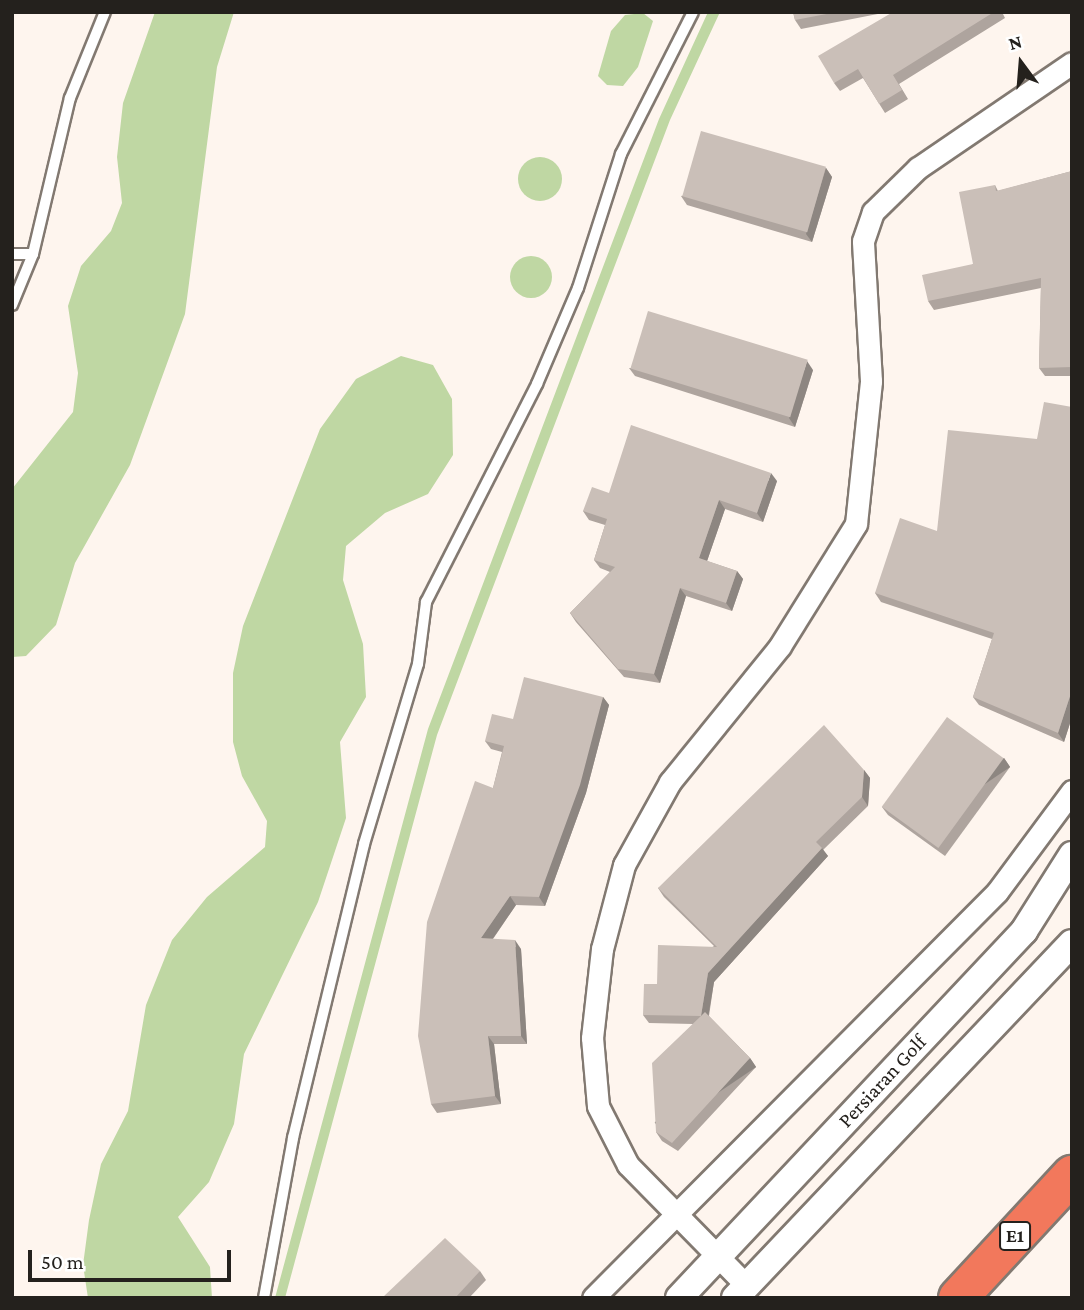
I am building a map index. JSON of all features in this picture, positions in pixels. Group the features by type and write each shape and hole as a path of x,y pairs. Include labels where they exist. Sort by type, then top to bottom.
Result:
{"highway":[{"name":"E1","path":"958,1298 1072,1175"}],"street":[{"path":"741,1292 716,1257 674,1218 610,1134 592,1067 602,948 624,865 670,782 780,646 856,524 872,381 863,241 873,212 918,168 1072,63"},
{"path":"593,1298 997,892 1072,791"},
{"name":"Persiaran Golf","path":"679,1298 1024,931 1072,855"},
{"name":"Persiaran Golf","path":"741,1292 1072,943"}],"lane":[{"path":"12,306 33,254 70,97 105,12"},
{"path":"264,1298 293,1139 364,844 418,664 426,602 537,384 621,154 693,12"},
{"path":"12,254 33,254"}],"green space":[{"path":"155,12 234,12 217,67 185,314 130,465 75,563 56,625 26,656 12,657 12,489 73,412 78,373 68,306 81,266 111,231 122,203 117,157 123,103"},
{"path":"708,12 720,12 670,120 437,735 285,1298 275,1298 428,729 659,119"},
{"path":"643,13 653,21 638,67 623,86 607,85 598,76 611,31 625,15"},
{"path":"540,157 556,163 562,179 556,195 540,201 524,195 518,179 524,163"},
{"path":"531,256 546,262 552,277 546,292 531,298 516,292 510,277 516,262"},
{"path":"401,356 433,365 452,399 453,455 428,494 385,513 346,546 343,580 363,644 366,697 340,742 346,818 318,902 244,1054 234,1124 209,1182 178,1217 210,1267 212,1298 88,1298 83,1265 89,1220 101,1164 128,1111 146,1005 172,940 207,897 265,847 267,821 242,776 233,742 233,673 243,626 320,429 356,379"}],"building":[{"path":"793,12 837,12 795,20"},
{"path":"893,12 994,12 893,75 902,90 879,104 858,69 834,83 818,56"},
{"path":"701,131 826,167 807,232 682,196"},
{"path":"1072,171 1072,367 1039,368 1041,278 928,301 922,275 973,264 959,192 995,185 996,191"},
{"path":"648,311 808,360 790,417 630,368"},
{"path":"1044,402 1072,407 1072,690 1058,733 973,697 994,633 875,593 900,518 937,531 948,430 1037,439"},
{"path":"631,425 771,473 757,513 719,500 699,558 737,571 726,603 680,588 654,674 618,669 570,613 615,567 594,560 607,519 583,511 592,487 609,493"},
{"path":"524,677 603,697 580,785 539,897 510,896 481,938 515,940 521,1036 488,1036 495,1096 431,1104 418,1036 427,922 475,781 493,788 504,746 485,741 492,714 513,719"},
{"path":"947,717 1004,758 938,848 882,807"},
{"path":"824,725 864,770 862,797 816,842 822,848 708,973 701,1016 643,1015 644,984 657,984 658,945 717,947 658,888"},
{"path":"705,1012 750,1058 672,1143 656,1132 652,1063"},
{"path":"445,1238 480,1271 455,1298 382,1298"}]}
